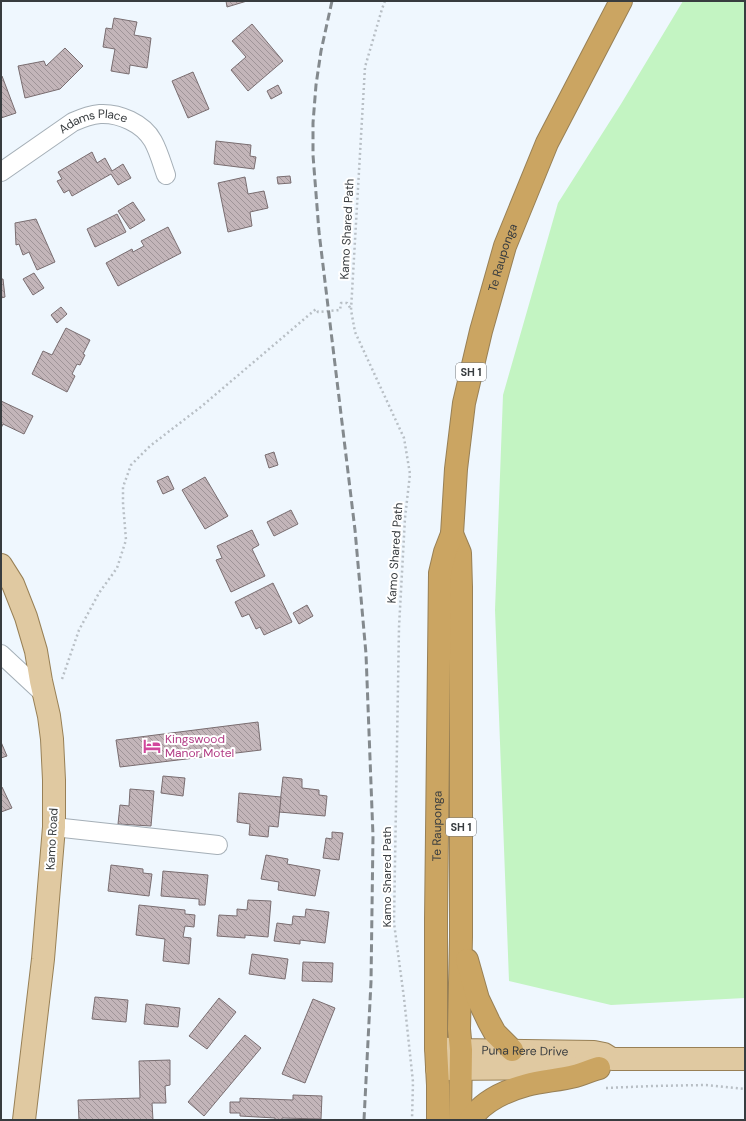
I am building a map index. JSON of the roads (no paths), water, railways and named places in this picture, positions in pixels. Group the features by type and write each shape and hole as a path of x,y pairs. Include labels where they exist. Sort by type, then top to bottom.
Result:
{"highway":[{"name":"Te Rauponga","path":"438,1120 436,919 440,573 445,552 452,534 456,469 464,403 481,331 505,246 547,143 621,1"},
{"name":"Te Rauponga","path":"452,534 460,553 461,587 460,1120"},
{"path":"461,937 478,999 494,1033 512,1050"},
{"path":"470,1120 476,1111 488,1102 505,1093 527,1085 605,1072"}],"main road":[{"name":"Kamo Road","path":"1,565 13,584 26,617 36,651 49,716 54,780 54,827 43,959 24,1120"},
{"name":"Puna Rere Drive","path":"460,1059 512,1050 594,1052 604,1054 605,1072"},
{"name":"Puna Rere Drive","path":"437,1058 605,1072 745,1059"}],"street":[{"name":"Adams Place","path":"1,172 73,122 86,116 100,114 123,118 144,129 152,140 160,157 166,176"},
{"path":"1,654 45,695"},
{"path":"54,827 218,845"}],"railway":[{"path":"332,1 321,51 316,85 313,123 313,155 319,232 355,530 366,654 373,836 371,982 364,1120"}],"place":[{"name":"Kingswood Manor Motel","path":"152,746"}]}
